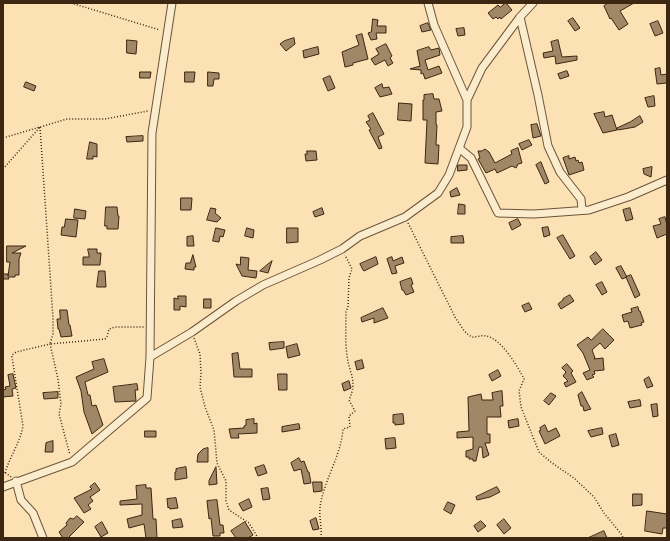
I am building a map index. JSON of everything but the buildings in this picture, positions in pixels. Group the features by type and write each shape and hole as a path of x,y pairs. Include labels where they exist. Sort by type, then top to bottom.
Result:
{"street":[{"path":"3,487 16,481 72,462 147,398 150,358 152,132 172,3"},
{"path":"150,358 192,332 236,301 263,285 342,249 360,236 405,217 438,193 449,175 467,127 467,100 434,25 428,3"},
{"path":"467,100 482,68 520,17 533,3"},
{"path":"520,17 548,146 560,172 580,199 582,210"},
{"path":"459,148 471,158 498,214 534,214 588,210 628,197 667,180"},
{"path":"16,481 21,500 33,513 43,538"}],"path":[{"path":"71,3 168,32"},
{"path":"3,138 67,119 104,119 156,109"},
{"path":"3,170 40,127"},
{"path":"40,127 53,318 53,334 50,344 61,404 59,414 72,462"},
{"path":"405,217 456,319 466,333 474,337 486,335 499,343 514,361 524,379 519,391 521,407 539,452 574,478 589,493 622,535 622,538"},
{"path":"321,538 322,531 320,508 336,460 344,429 350,427 350,416 355,411 350,400 354,391 347,356 346,334 349,278 352,269 342,249"},
{"path":"16,481 4,472 21,437 23,426 12,354 50,344 105,339 109,329 115,327 150,328"},
{"path":"192,332 200,354 200,387 205,407 214,430 217,463 226,481 226,500 229,510 249,524 258,538"}]}
